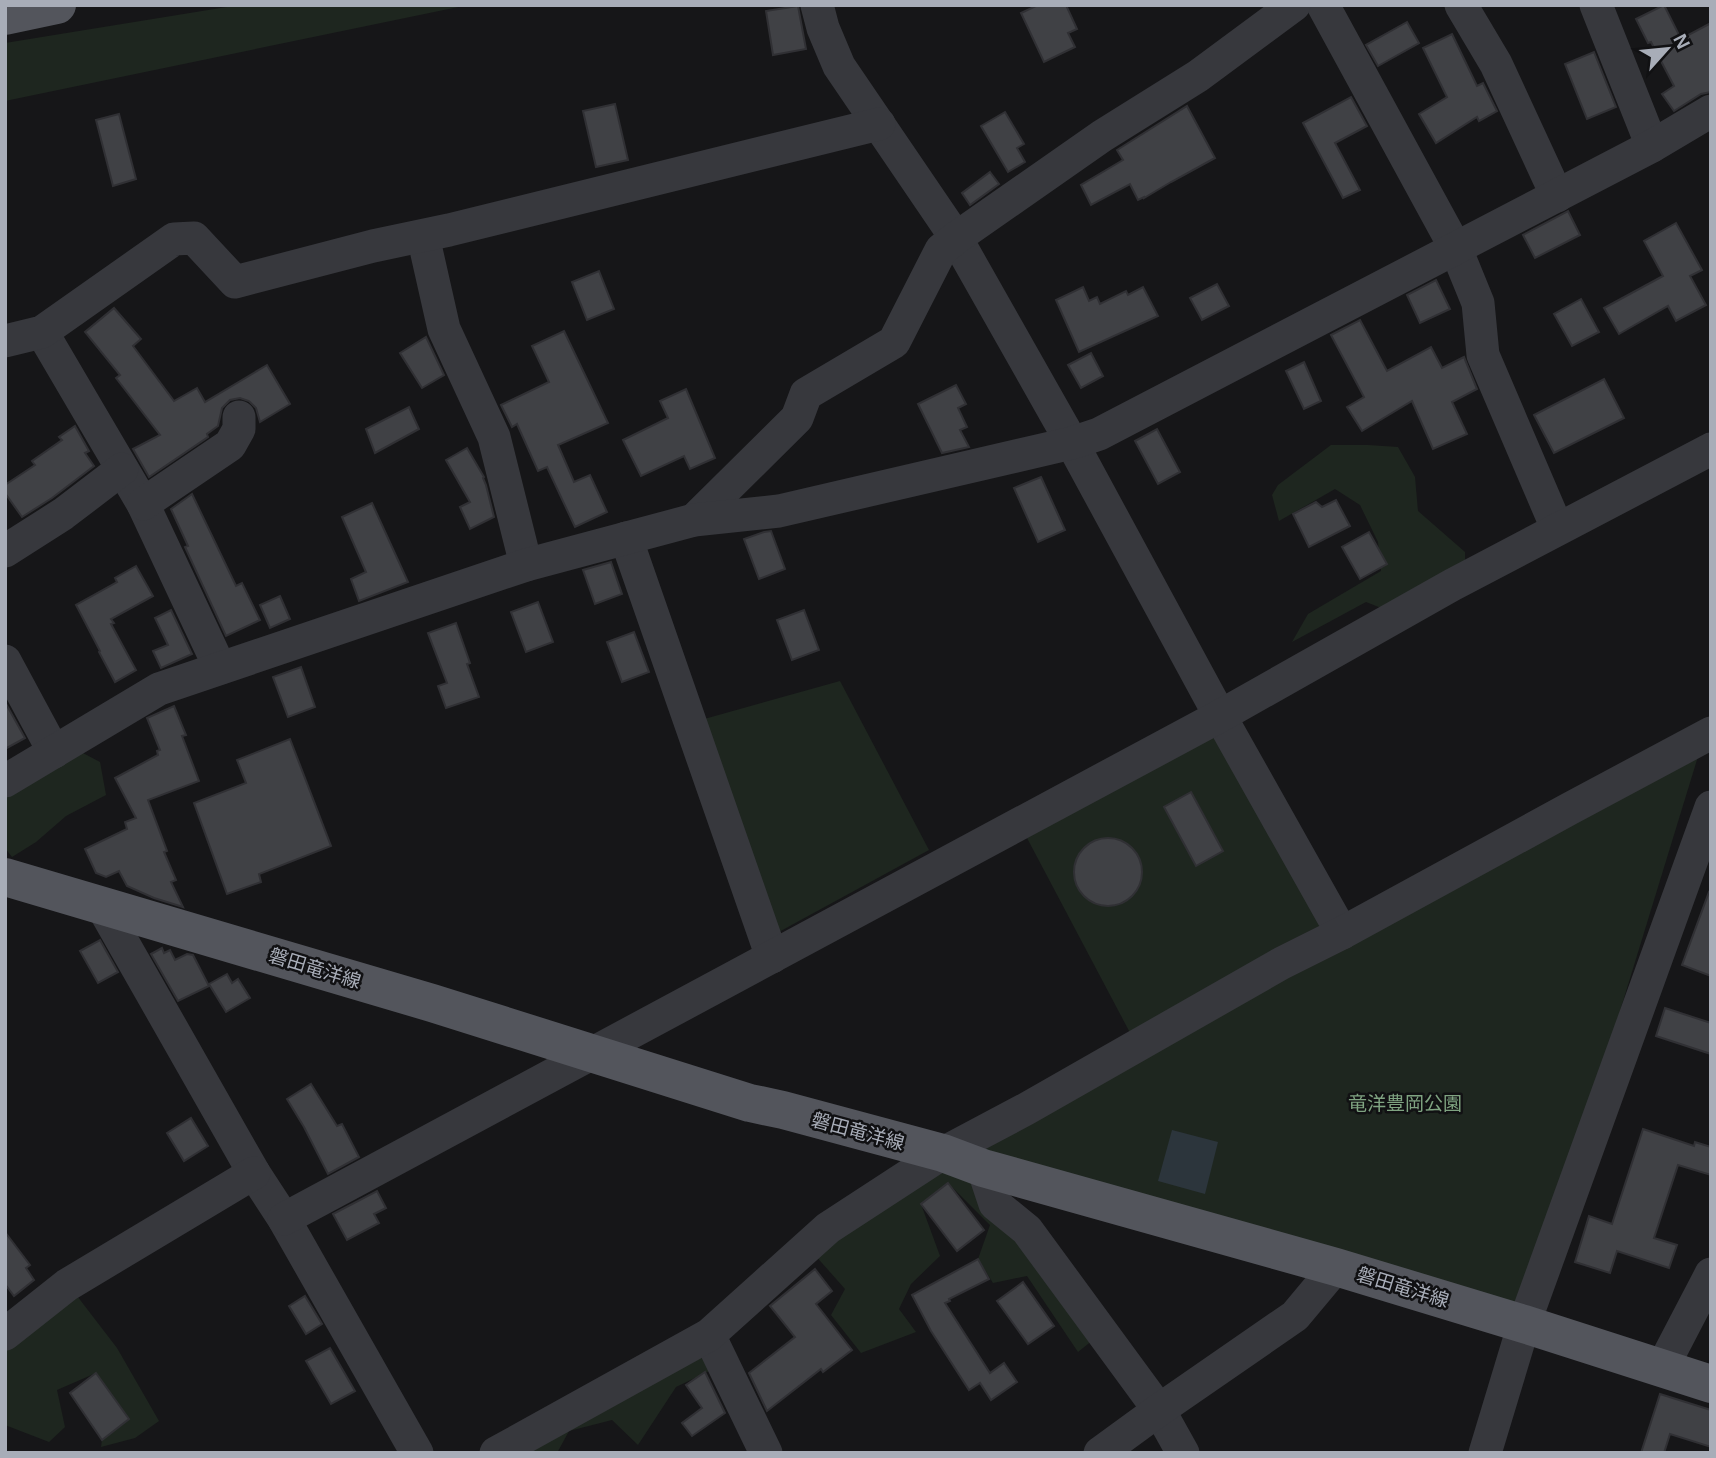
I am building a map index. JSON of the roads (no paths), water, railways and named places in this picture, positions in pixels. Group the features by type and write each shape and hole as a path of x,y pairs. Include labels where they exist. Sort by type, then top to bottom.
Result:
{"main road":[{"path":"5,16 57,5"},
{"name":"磐田竜洋線","path":"5,877 419,999 750,1103 943,1153 983,1168 1336,1267 1711,1384"}],"street":[{"path":"817,5 823,28 839,66 956,238 1342,933"},
{"path":"694,520 797,418 806,394 894,342 941,250 1102,136 1198,76 1294,5"},
{"path":"1323,5 1456,249 1478,303 1483,355 1557,528"},
{"path":"1461,5 1496,64 1558,196"},
{"path":"1597,5 1652,146"},
{"path":"5,781 159,689 526,565 694,520 779,511 1099,435 1558,196 1711,111"},
{"path":"5,341 42,332 174,239 194,238 235,282 879,124"},
{"path":"423,236 444,329 494,437 526,565"},
{"path":"42,332 143,504 220,668"},
{"path":"143,504 230,445 239,429 239,417"},
{"path":"284,1219 1220,716 1557,528 1711,449"},
{"path":"5,551 63,514 122,469"},
{"path":"626,538 772,957"},
{"path":"5,661 54,752"},
{"path":"496,1453 709,1335 828,1228 943,1153 1026,1109 1282,963 1711,733"},
{"path":"1485,1453 1524,1324 1711,807"},
{"path":"101,904 417,1453"},
{"path":"983,1168 995,1204 1027,1230 1159,1410 1183,1453"},
{"path":"5,1334 67,1285 254,1173"},
{"path":"1100,1453 1295,1317 1336,1267"},
{"path":"1662,1368 1711,1274"},
{"path":"709,1335 766,1453"}],"park label":[{"name":"竜洋豊岡公園","path":"1405,1103"}]}
